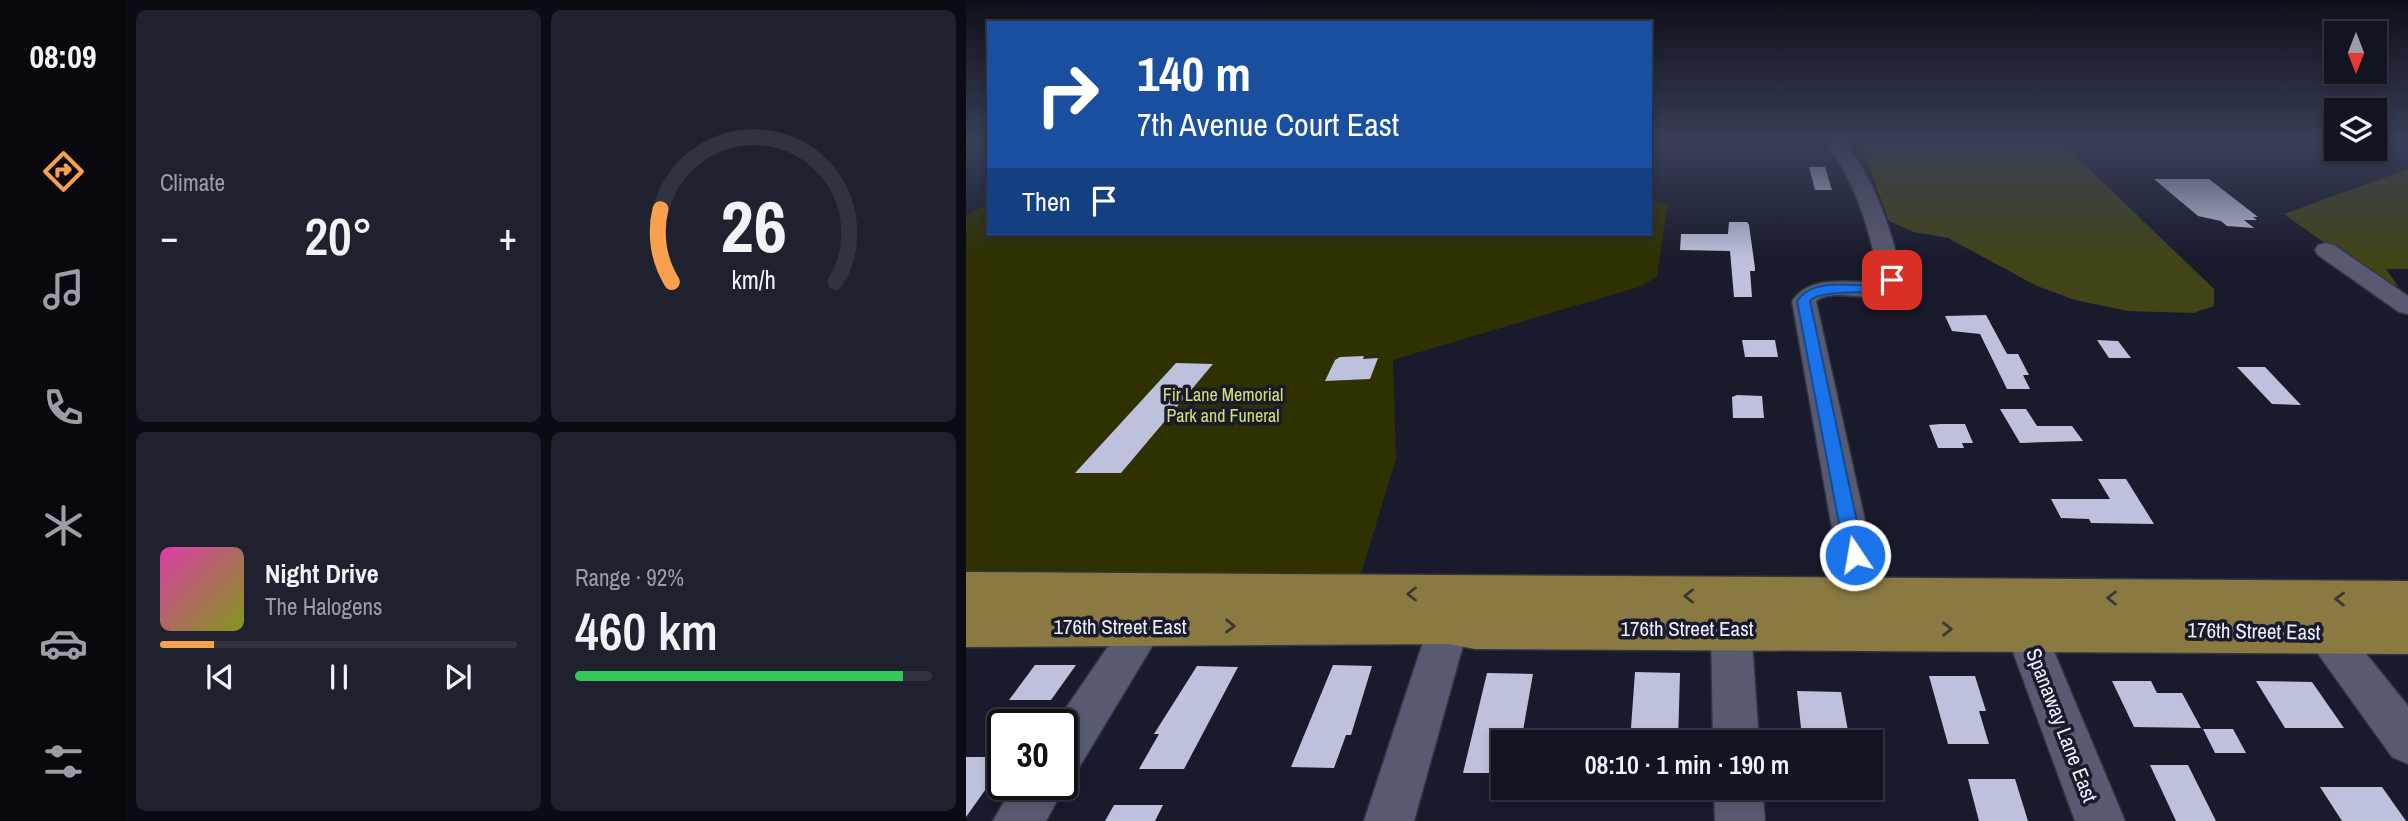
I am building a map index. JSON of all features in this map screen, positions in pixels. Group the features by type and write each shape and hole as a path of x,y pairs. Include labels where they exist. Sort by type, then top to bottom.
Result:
{"main road":[{"name":"176th Street East","path":"966,591 2408,600"},
{"path":"1449,624 1475,612 1615,612 1646,595"},
{"path":"1731,628 1751,612 1889,614 1927,597"},
{"name":"176th Street East","path":"966,626 1449,624 1475,628 2408,633"}],"street":[{"path":"1858,181 1893,285 1878,290 1819,290 1809,293 1804,301 1863,597"},
{"path":"2326,250 2408,307"},
{"path":"1389,821 1449,624"},
{"path":"1078,728 1145,625"},
{"path":"1731,628 1735,730"},
{"name":"Spanaway Lane East","path":"2025,629 2100,821"},
{"path":"2325,632 2408,742"},
{"path":"1018,821 1032,800"},
{"path":"1739,800 1740,821"}],"green space":[{"path":"1874,181 2102,181 2214,289 2214,306 2193,313 2128,311 2075,300 2037,286 1948,238 1914,232 1889,221"},
{"path":"2374,181 2408,181 2408,269 2386,269 2398,286 2385,286 2284,214"},
{"name":"Fir Lane Memorial Park and Funeral","path":"1652,201 1668,204 1657,276 1642,286 1393,360 1396,459 1360,577 966,571 966,216 987,204 987,235 1652,235"}],"building":[{"path":"1813,181 1829,181 1832,190 1815,190"},
{"path":"2157,181 2212,181 2258,217 2253,217 2257,220 2244,220 2254,228 2227,226 2221,221 2198,216"},
{"path":"1729,222 1747,222 1749,225 1755,268 1755,271 1750,271 1752,297 1734,297 1730,251 1680,250 1681,234 1728,234"},
{"path":"1986,315 2007,354 2018,354 2029,375 2023,375 2030,389 2007,389 1980,334 1952,331 1945,316"},
{"path":"1742,340 1775,340 1778,357 1745,357"},
{"path":"2097,340 2118,341 2131,358 2109,358"},
{"path":"1364,356 1363,359 1378,358 1370,379 1325,381 1335,360 1340,357"},
{"path":"1176,363 1213,364 1121,473 1075,473"},
{"path":"2237,367 2265,367 2301,405 2272,404"},
{"path":"1762,396 1764,418 1733,418 1732,397"},
{"path":"2000,409 2026,409 2037,426 2072,426 2083,441 2020,443"},
{"path":"1965,424 1973,443 1962,443 1964,448 1938,448 1929,425"},
{"path":"2098,479 2126,479 2154,524 2091,523 2089,519 2061,518 2051,499 2110,499"},
{"path":"1035,665 1076,665 1051,700 1009,700"},
{"path":"1333,665 1372,666 1351,735 1346,735 1334,768 1291,767"},
{"path":"1197,666 1238,667 1184,769 1139,769 1159,734 1154,734"},
{"path":"1635,672 1680,673 1678,730 1631,730"},
{"path":"1487,673 1533,674 1523,730 1491,730 1491,773 1463,773"},
{"path":"1929,676 1975,676 1986,711 1979,711 1989,744 1948,744"},
{"path":"2112,681 2151,681 2157,693 2182,693 2201,728 2134,727"},
{"path":"2256,681 2312,682 2344,728 2285,728"},
{"path":"1797,691 1841,692 1848,730 1801,728"},
{"path":"2203,729 2233,729 2246,753 2215,753"},
{"path":"966,757 987,757 987,787 966,817"},
{"path":"2150,765 2188,765 2216,821 2176,821"},
{"path":"1968,779 2015,779 2028,821 1979,821"},
{"path":"2320,787 2382,787 2406,821 2342,821"},
{"path":"1114,805 1163,805 1155,821 1105,821"}],"route":[{"path":"1855,555 1804,301 1809,293 1819,290 1878,290 1891,287 1892,280"}]}
